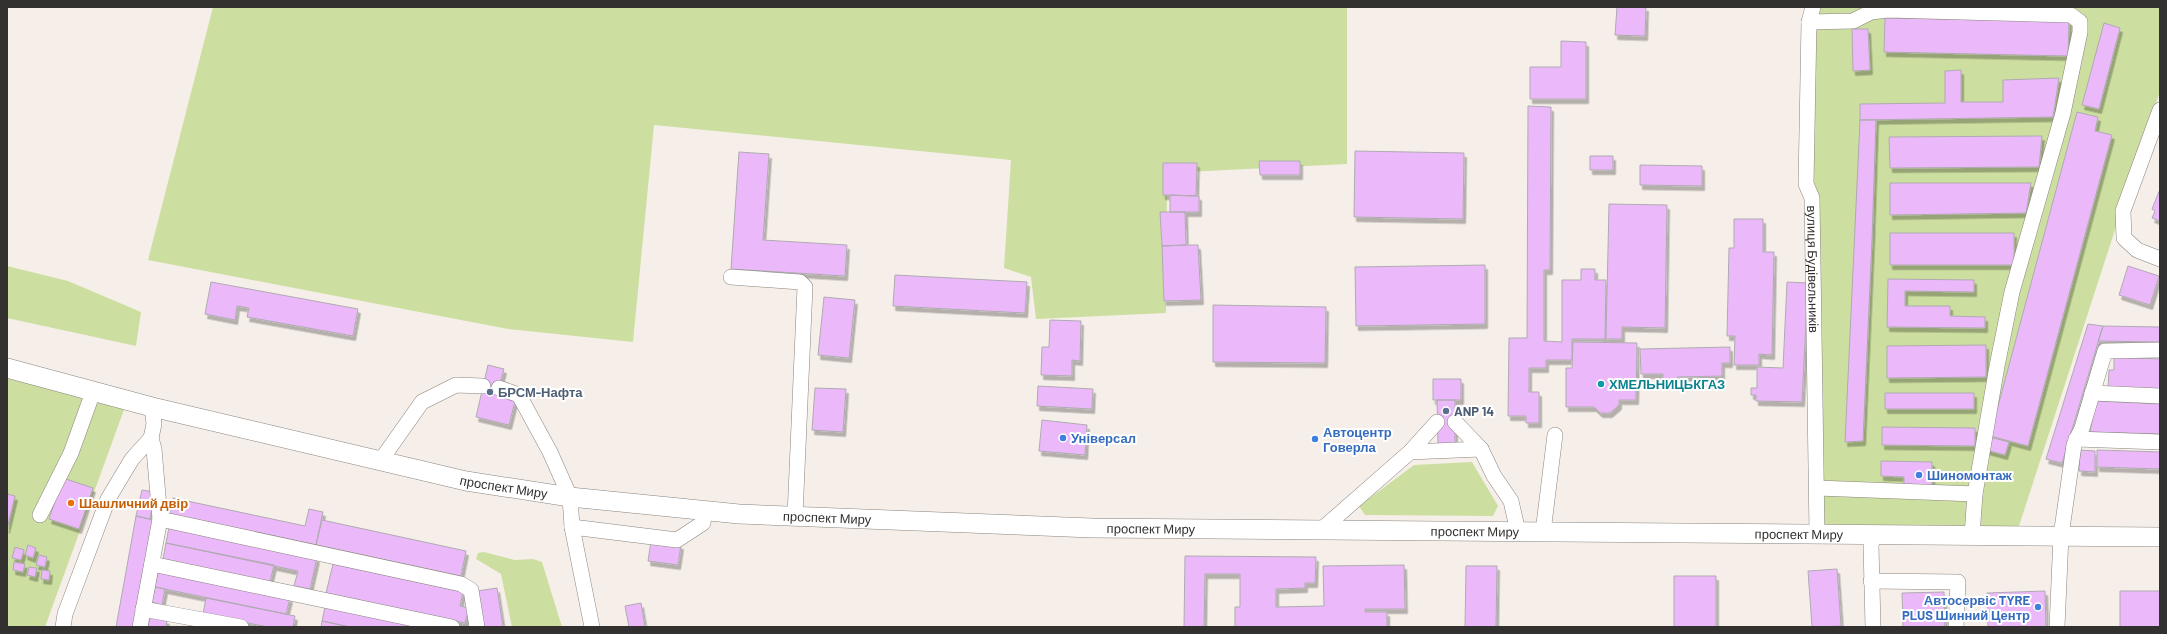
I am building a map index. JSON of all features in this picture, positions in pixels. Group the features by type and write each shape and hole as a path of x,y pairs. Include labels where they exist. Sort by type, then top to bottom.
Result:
{"main road":[{"name":"проспект Миру","path":"7,368 152,407 466,481 570,496 704,510 795,516 1092,528 2160,537"}],"street":[{"name":"вулиця Будівельників","path":"1813,7 1809,22 1806,184 1812,198 1817,534"},
{"path":"1809,22 1853,21 1871,12 1888,10 2071,15 2080,22 2080,32 2063,114 2012,292 1997,366 1975,494 1972,536"},
{"path":"2160,110 2123,211 2124,238 2137,250 2160,259"},
{"path":"731,277 800,282 805,287 795,516"},
{"path":"2057,627 2061,536 2072,452 2076,439 2082,428 2105,351 2160,350"},
{"path":"381,460 422,402 456,385 483,386"},
{"path":"499,388 519,395 550,452 570,496 572,527 592,627"},
{"path":"40,515 71,453 93,392"},
{"path":"2092,394 2160,396"},
{"path":"140,627 160,519 154,449 151,438 154,424 152,407"},
{"path":"1321,530 1410,452 1437,422"},
{"path":"1455,422 1481,449 1494,476 1511,501 1518,532"},
{"path":"1543,532 1555,435"},
{"path":"63,627 65,614 108,499 132,459 151,438"},
{"path":"2076,439 2160,442"},
{"path":"1410,452 1481,449"},
{"path":"1817,488 1975,494"},
{"path":"572,527 678,540 703,524 704,510"},
{"path":"160,519 461,584 471,590 477,627"},
{"path":"1873,627 1871,545 1874,535"},
{"path":"152,564 452,627"},
{"path":"1871,582 1958,582 1956,627"},
{"path":"143,609 240,627"}],"green space":[{"path":"213,7 1347,7 1347,164 1167,173 1166,313 1036,319 1031,277 1004,268 1011,160 654,125 633,342 508,329 148,260"},
{"path":"1820,7 2160,7 2160,91 2018,529 1824,527 1813,183 1816,22"},
{"path":"7,266 68,281 141,312 136,346 7,318"},
{"path":"7,377 125,407 45,627 7,627"},
{"path":"1472,462 1498,506 1493,516 1365,515 1359,506 1414,465"},
{"path":"484,552 515,560 533,559 542,562 562,627 512,627 501,574 476,559 478,553"}],"building":[{"path":"1617,7 1646,7 1645,36 1615,35"},
{"path":"1885,18 2069,21 2068,56 1884,52"},
{"path":"2104,23 2120,28 2099,109 2082,105"},
{"path":"1852,29 1868,29 1870,70 1853,71"},
{"path":"1561,41 1586,42 1586,99 1530,99 1530,67 1561,67"},
{"path":"1961,70 1961,102 2003,102 2003,80 2059,78 2053,117 1860,120 1860,104 1945,103 1945,71"},
{"path":"1528,106 1551,107 1550,270 1544,270 1544,341 1562,342 1562,280 1581,280 1581,269 1595,269 1595,280 1606,280 1605,339 1572,339 1572,360 1546,360 1546,368 1529,368 1529,392 1539,392 1539,423 1526,423 1526,416 1508,416 1509,338 1527,338"},
{"path":"2077,112 2098,117 2095,131 2112,135 2028,446 1990,436"},
{"path":"1860,120 1876,120 1863,441 1845,442"},
{"path":"2042,136 2039,167 1890,168 1889,137"},
{"path":"1355,151 1464,153 1463,219 1354,217"},
{"path":"739,152 769,154 763,240 847,245 845,276 731,269"},
{"path":"1590,156 1613,156 1613,170 1590,170"},
{"path":"1259,161 1300,161 1300,175 1260,175"},
{"path":"1163,163 1197,163 1196,196 1163,195"},
{"path":"1640,165 1702,166 1702,186 1640,185"},
{"path":"1890,183 2031,183 2026,213 1890,215"},
{"path":"2160,189 2160,221 2152,218 2155,211 2152,209"},
{"path":"1170,195 1199,196 1199,212 1170,212"},
{"path":"1609,204 1667,205 1665,328 1622,327 1622,339 1606,339"},
{"path":"1160,212 1185,212 1186,245 1162,246"},
{"path":"1734,219 1763,219 1763,252 1774,252 1772,355 1759,354 1759,365 1734,365 1735,336 1727,336 1729,248 1734,248"},
{"path":"1890,233 2014,233 2014,265 1890,265"},
{"path":"1198,245 1201,300 1164,301 1162,246"},
{"path":"1485,265 1485,324 1356,326 1355,267"},
{"path":"2128,266 2159,276 2150,305 2119,295"},
{"path":"895,275 1027,282 1025,313 893,306"},
{"path":"1888,279 1974,280 1974,292 1905,291 1905,306 1950,306 1950,316 1985,317 1985,328 1887,327"},
{"path":"211,282 358,309 353,336 247,317 249,308 237,306 235,320 205,314"},
{"path":"1787,282 1808,283 1802,402 1756,401 1756,395 1751,395 1751,388 1757,388 1757,367 1783,368"},
{"path":"824,297 855,300 849,358 818,355"},
{"path":"1213,305 1326,307 1325,363 1213,362"},
{"path":"1050,320 1081,321 1080,361 1072,360 1072,376 1041,375 1042,347 1049,347"},
{"path":"2088,324 2103,326 2062,463 2046,459"},
{"path":"2103,326 2160,327 2160,342 2098,341"},
{"name":"ХМЕЛЬНИЦЬКГАЗ","path":"1573,342 1637,343 1636,400 1619,400 1619,405 1610,413 1600,413 1594,407 1566,407 1566,368 1572,368"},
{"path":"1986,345 1986,377 1887,378 1887,346"},
{"name":"ХМЕЛЬНИЦЬКГАЗ","path":"1730,347 1730,363 1722,363 1722,376 1677,377 1677,380 1663,380 1663,374 1641,374 1640,349"},
{"path":"2114,357 2160,359 2160,389 2108,388 2109,370 2114,370"},
{"name":"БРСМ-Нафта","path":"488,365 504,369 497,396 515,401 509,425 476,417"},
{"path":"1433,379 1461,379 1461,400 1433,400"},
{"path":"1038,386 1093,389 1092,409 1037,406"},
{"path":"815,388 846,389 843,432 812,430"},
{"path":"1885,393 1974,393 1974,409 1885,409"},
{"name":"ANP 14","path":"1437,400 1455,400 1455,444 1438,444"},
{"path":"2096,401 2160,404 2160,434 2090,432"},
{"path":"1042,420 1087,425 1085,455 1039,451"},
{"path":"1882,427 1975,428 1975,446 1882,445"},
{"path":"1990,437 2009,442 2005,455 1986,450"},
{"path":"2080,450 2095,451 2095,472 2079,471"},
{"path":"2097,450 2160,452 2160,469 2097,467"},
{"path":"1881,461 1932,462 1932,488 1904,487 1904,477 1881,476"},
{"path":"63,478 93,488 79,529 49,519"},
{"path":"142,490 155,492 150,519 136,516"},
{"path":"7,494 15,496 7,529"},
{"path":"173,498 305,526 309,509 323,512 316,545 170,514"},
{"path":"136,516 153,520 133,627 116,627"},
{"path":"322,520 466,551 461,576 316,545"},
{"path":"169,527 317,558 310,589 294,586 298,571 166,543"},
{"path":"651,541 681,545 678,565 648,561"},
{"path":"166,543 274,565 270,582 163,559"},
{"path":"28,545 36,548 33,558 25,555"},
{"path":"15,547 24,550 21,560 12,558"},
{"path":"39,555 47,557 45,567 36,565"},
{"path":"1185,556 1316,557 1315,583 1305,583 1305,588 1276,589 1276,607 1324,606 1323,566 1404,565 1405,609 1365,609 1365,612 1387,612 1387,627 1235,627 1235,607 1240,607 1240,574 1205,574 1204,627 1184,627"},
{"path":"14,562 25,564 23,572 13,570"},
{"path":"333,564 463,592 460,606 469,608 465,623 326,593"},
{"path":"1466,566 1497,566 1496,627 1465,627"},
{"path":"29,567 37,568 35,577 27,575"},
{"path":"1837,569 1841,626 1812,627 1808,571"},
{"path":"42,570 50,571 49,580 41,579"},
{"path":"158,571 290,598 286,614 155,587"},
{"path":"1674,576 1716,576 1716,627 1674,627"},
{"path":"155,587 165,589 162,605 152,602"},
{"path":"497,588 503,627 483,627 477,591"},
{"path":"2045,591 2046,627 1988,627 1987,593"},
{"path":"2120,591 2160,591 2160,627 2120,627"},
{"path":"1944,592 1945,627 1903,627 1902,593"},
{"path":"206,598 295,616 293,627 268,627 203,614"},
{"path":"641,603 645,627 629,627 625,606"},
{"path":"325,607 418,627 350,627 322,621"},
{"path":"150,617 167,620 166,627 148,627"},
{"path":"322,621 350,627 321,627"}],"place":[{"name":"ХМЕЛЬНИЦЬКГАЗ","path":"1601,384"},
{"name":"БРСМ-Нафта","path":"490,392"},
{"name":"ANP 14","path":"1446,411"},
{"name":"Універсал","path":"1063,438"},
{"name":"Автоцентр Говерла","path":"1315,439"},
{"name":"Шиномонтаж","path":"1919,475"},
{"name":"Шашличний двір","path":"71,503"},
{"name":"Автосервіс TYRE PLUS Шинний Центр","path":"2038,607"}]}
